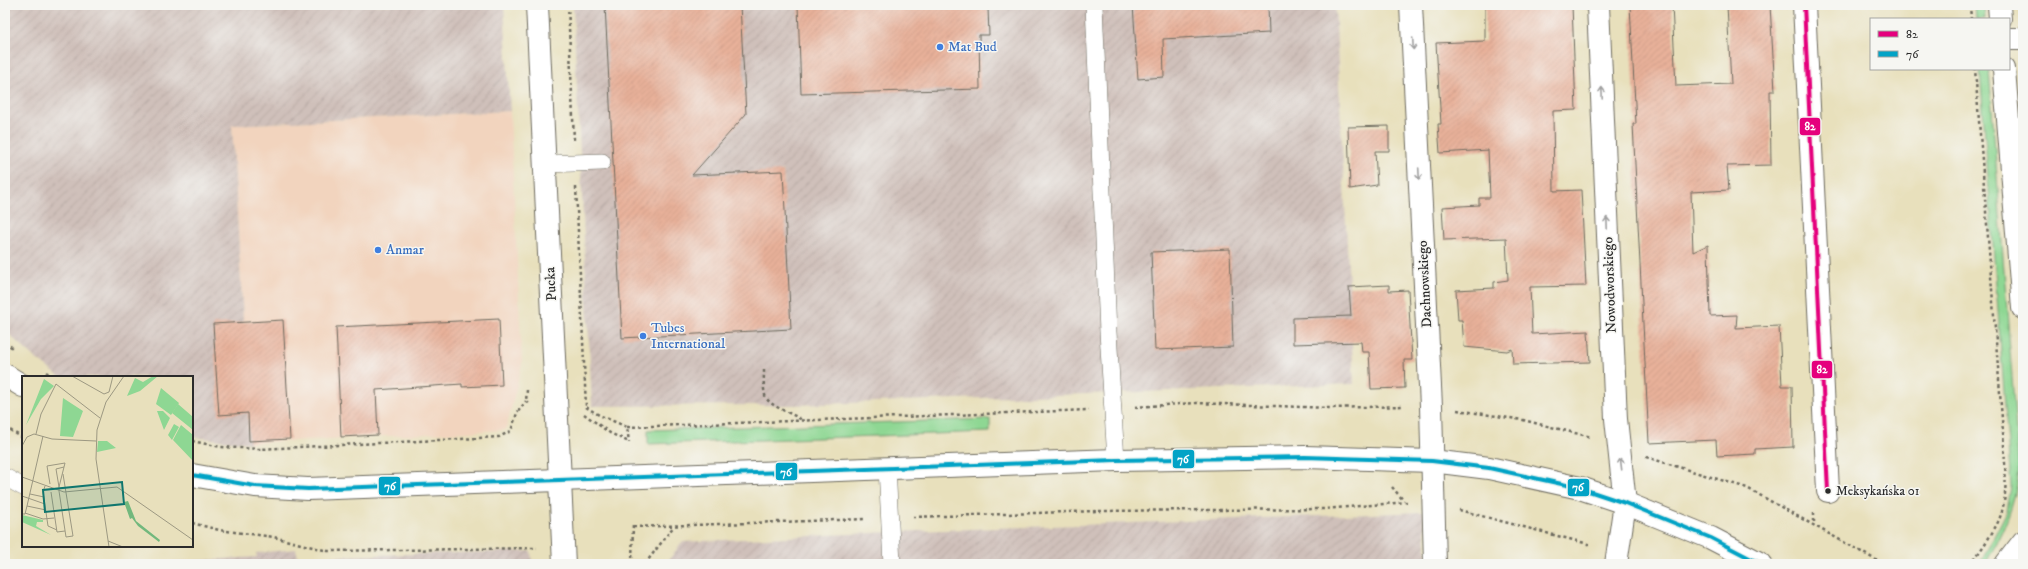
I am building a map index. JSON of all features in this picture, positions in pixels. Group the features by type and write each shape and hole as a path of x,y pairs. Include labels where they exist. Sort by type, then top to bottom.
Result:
{"street":[{"name":"Pucka","path":"537,5 564,564"},
{"name":"Dachnowskiego","path":"1411,5 1427,328 1435,564"},
{"name":"Nowodworskiego","path":"1598,5 1616,419 1625,503 1616,564"},
{"path":"1804,5 1828,492"},
{"path":"1999,5 2000,18"},
{"path":"2010,39 2023,39"},
{"path":"2004,70 2019,214 2023,308"},
{"path":"5,374 22,385"},
{"path":"193,474 255,486 308,488 1116,460 1305,457 1432,461 1488,468 1580,488 1625,503 1711,538 1761,564"},
{"path":"2006,564 2023,542"},
{"path":"2019,564 2023,547"}],"lane":[{"path":"1094,5 1108,332 1116,460"},
{"path":"545,164 602,162"},
{"path":"887,467 892,564"},
{"path":"5,477 22,486"}],"path":[{"path":"568,5 586,407"},
{"path":"1970,5 1971,18"},
{"path":"1971,564 1998,522 2006,487 1975,70"},
{"path":"764,370 765,396 768,401 797,416 803,421"},
{"path":"193,441 221,447 260,449 500,437 511,431 517,413 526,401"},
{"path":"580,406 586,407 599,415 627,427 629,442 610,433 580,411"},
{"path":"5,427 22,437"},
{"path":"1590,436 1603,439 1619,448 1747,488 1883,564"},
{"path":"632,528 1098,511 1325,509 1405,502 1432,503 1568,539"},
{"path":"632,522 632,564"},
{"path":"193,523 219,530 274,536 328,551 541,548"},
{"path":"645,564 674,526"}],"shaded area":[{"path":"5,5 504,5 510,111 232,125 250,443 193,437 193,376 59,376 35,358 5,331"},
{"path":"573,5 1335,5 1354,384 795,405 592,406","holes":["781,170 783,170 788,276"]},
{"name":"Anmar","path":"510,111 522,364 506,430 250,443 232,125"},
{"path":"1424,512 1427,564 666,564 682,542 891,532"},
{"path":"296,549 298,557 531,551 532,564 135,564 257,557 256,553"}],"green space":[{"path":"1975,5 1984,5 1985,18 1976,18"},
{"path":"1980,70 1989,70 2019,471 2015,496 2003,531 1985,564 1980,564 2007,511 2011,486"},
{"path":"990,419 990,432 648,444 648,430"}],"building":[{"path":"605,5 740,5 746,114 692,175 783,171 791,329 622,338"},
{"path":"798,5 978,5 978,8 988,8 989,35 979,35 980,89 801,94"},
{"path":"1133,5 1268,5 1269,33 1163,39 1164,77 1138,79"},
{"path":"1485,5 1572,5 1576,110 1553,111 1554,191 1581,190 1586,286 1530,287 1532,334 1588,331 1590,362 1513,364 1512,349 1507,351 1464,347 1462,320 1458,320 1456,290 1494,288 1494,282 1508,280 1506,238 1444,240 1442,207 1479,205 1479,198 1490,198 1488,150 1440,153 1438,124 1441,124 1436,43 1485,41"},
{"path":"1630,5 1672,5 1676,86 1731,84 1727,5 1770,5 1775,91 1770,91 1771,165 1727,166 1729,190 1691,192 1693,252 1708,245 1710,316 1737,315 1736,328 1779,326 1782,386 1792,386 1793,447 1755,449 1755,454 1717,456 1716,440 1649,443 1633,124 1636,124"},
{"path":"1389,126 1389,151 1375,151 1377,185 1350,189 1348,127"},
{"path":"1230,249 1233,347 1155,350 1151,252"},
{"path":"1389,285 1389,291 1408,290 1412,360 1404,360 1405,388 1371,389 1369,352 1362,352 1361,342 1293,344 1293,318 1351,316 1349,287"},
{"path":"499,319 502,385 462,387 462,384 376,390 378,435 341,437 336,327"},
{"path":"283,320 290,439 249,441 248,413 219,415 213,324"}],"transit line":[{"name":"82","path":"1804,5 1828,491"},
{"name":"76","path":"193,475 255,486 308,489 1116,460 1305,457 1432,461 1489,468 1580,488 1625,503 1711,538 1761,564"}],"place":[{"name":"Mat Bud","path":"940,47"},
{"name":"Anmar","path":"378,250"},
{"name":"Tubes International","path":"643,336"},
{"name":"Meksykańska 01","path":"1828,491"}]}
